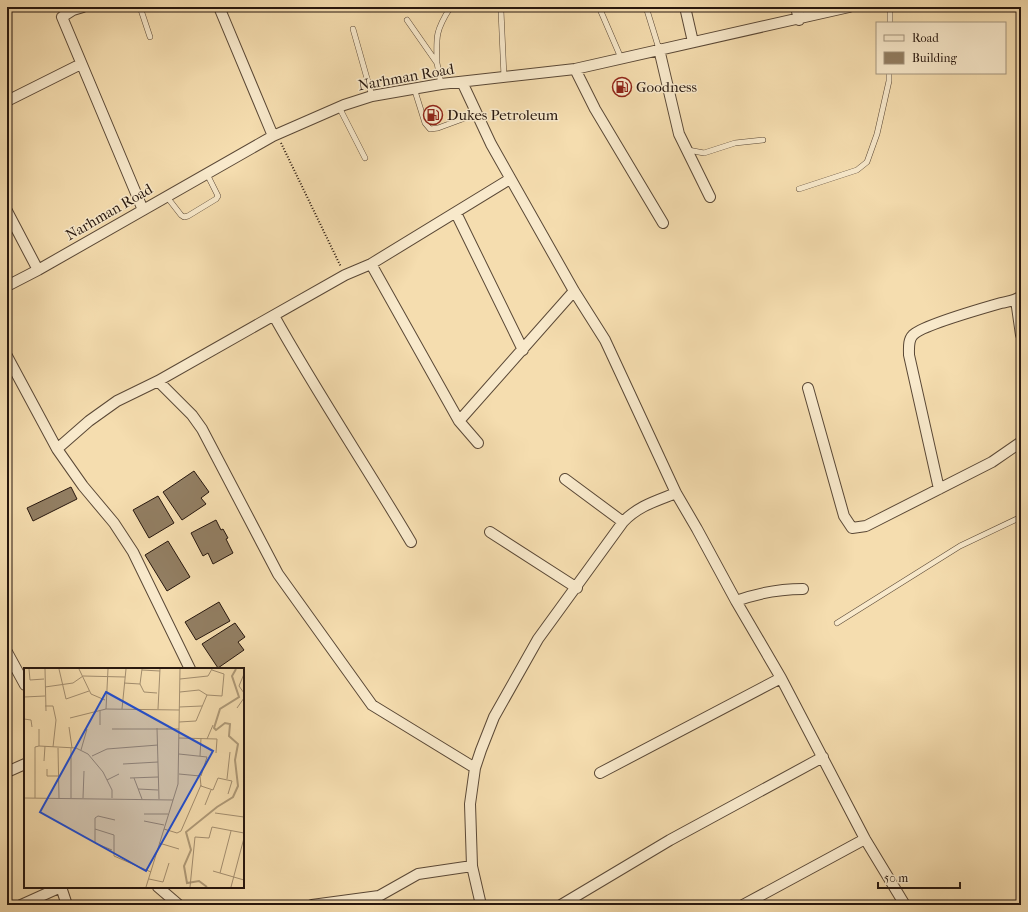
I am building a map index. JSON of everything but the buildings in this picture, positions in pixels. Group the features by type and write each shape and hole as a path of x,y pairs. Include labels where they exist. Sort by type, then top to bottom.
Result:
{"street":[{"path":"83,7 73,10 62,17 143,210"},
{"path":"219,7 275,136"},
{"path":"685,7 693,42"},
{"path":"796,7 799,20"},
{"name":"Narhman Road","path":"7,286 275,136 339,107 372,96 441,84 575,68 799,20 849,7"},
{"path":"659,50 679,134 685,149 710,197"},
{"path":"7,101 81,64"},
{"path":"575,68 595,109 663,223"},
{"path":"462,82 476,114 510,179 574,291 605,340 676,493 781,678 865,839 905,905"},
{"path":"57,449 117,401 158,381 345,275 371,264 510,179"},
{"path":"7,211 38,270"},
{"path":"456,213 523,350"},
{"path":"371,264 459,421 478,443"},
{"path":"459,421 574,291"},
{"path":"939,489 908,355 909,342 914,334 929,327 1018,298 1021,335"},
{"path":"274,316 306,373 411,542"},
{"path":"7,356 57,449 83,486 114,522 133,552 190,668"},
{"path":"158,381 192,415 202,428 278,574 372,705 475,768"},
{"path":"808,388 844,516 852,528 866,526 939,489 992,462 1021,442"},
{"path":"565,479 623,522"},
{"path":"481,905 472,866 470,804 475,768 494,717 538,639 623,522 632,513 643,506 676,493"},
{"path":"490,532 576,588"},
{"path":"736,601 754,594 777,589 803,588"},
{"path":"7,652 24,684"},
{"path":"600,773 781,678"},
{"path":"561,905 670,840 823,757"},
{"path":"7,772 24,764"},
{"path":"743,905 865,839"},
{"path":"312,905 379,896 418,874 472,866"},
{"path":"21,905 59,888"},
{"path":"61,888 67,905"},
{"path":"159,888 179,905"}],"lane":[{"path":"140,7 150,37"},
{"path":"599,7 621,58"},
{"path":"646,7 659,50"},
{"path":"890,7 890,22"},
{"path":"441,84 437,63 436,38 439,25 450,8"},
{"path":"501,11 504,77"},
{"path":"407,20 437,63"},
{"path":"353,29 372,96"},
{"path":"799,189 857,170 867,162 878,126 889,81 889,74"},
{"path":"414,88 425,123 430,129 438,128 476,114"},
{"path":"339,107 365,158"},
{"path":"685,149 704,153 735,143 763,140"},
{"path":"167,197 181,215 184,217 188,216 216,199 218,196 207,174"},
{"path":"837,623 960,546 1021,517"}],"path":[{"path":"275,136 327,235 345,275"}],"place":[{"name":"Goodness","path":"622,87"},
{"name":"Dukes Petroleum","path":"433,115"}]}
